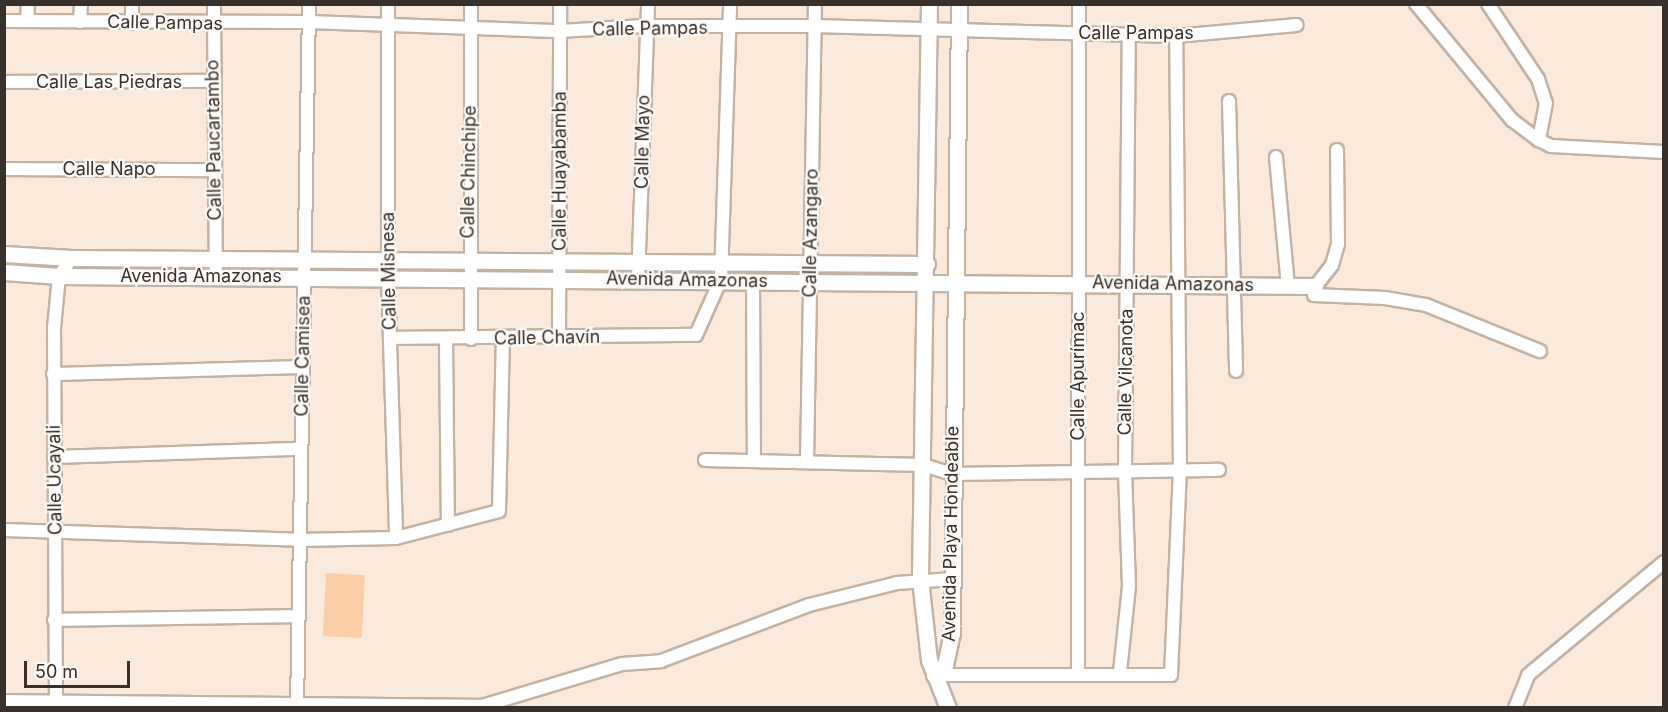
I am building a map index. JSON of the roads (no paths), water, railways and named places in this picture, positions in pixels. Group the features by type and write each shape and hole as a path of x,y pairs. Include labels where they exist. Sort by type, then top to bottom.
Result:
{"street":[{"path":"27,21 28,4"},
{"path":"80,22 81,4"},
{"path":"132,4 132,23"},
{"name":"Calle Paucartambo","path":"214,4 216,275"},
{"name":"Calle Camisea","path":"297,704 309,4"},
{"name":"Calle Misnesa","path":"388,4 387,260 396,538"},
{"name":"Calle Chinchipe","path":"471,4 468,260 471,339"},
{"name":"Calle Huayabamba","path":"559,337 560,4"},
{"name":"Calle Mayo","path":"638,279 644,26 648,4"},
{"path":"721,279 730,4"},
{"name":"Calle Azangaro","path":"807,461 815,4"},
{"name":"Avenida Playa Hondeable","path":"929,4 927,282 920,579 926,640 934,675 945,665 950,651 953,579 952,474 957,283 959,4"},
{"name":"Calle Apurímac","path":"1078,675 1079,4"},
{"path":"1416,4 1512,120 1539,140 1551,146 1664,152"},
{"path":"1488,4 1538,79 1546,103 1539,140"},
{"name":"Calle Pampas","path":"4,21 213,25 309,22 387,26 471,25 560,31 644,26 728,28 814,26 1176,36 1296,25"},
{"name":"Calle Vilcanota","path":"1120,672 1129,593 1125,471 1129,35"},
{"path":"948,708 934,675 1078,675 1120,672 1171,675 1180,471 1176,36"},
{"name":"Calle Las Piedras","path":"4,82 213,81"},
{"path":"1229,101 1236,371"},
{"path":"1337,150 1338,244 1332,265 1315,286 1313,293 1318,297 1385,298 1426,305 1540,351"},
{"path":"1276,157 1288,287"},
{"name":"Calle Napo","path":"4,169 214,170"},
{"name":"Avenida Amazonas","path":"4,254 72,258 927,264"},
{"path":"59,276 72,258"},
{"name":"Avenida Amazonas","path":"4,272 59,276 721,279 811,283 1315,286"},
{"name":"Calle Ucayali","path":"56,703 53,374 59,276"},
{"name":"Calle Chavín","path":"390,339 688,338 701,328 721,279"},
{"path":"753,280 754,459"},
{"path":"446,339 448,525"},
{"path":"4,530 56,529 299,540 396,538 499,511 503,339"},
{"path":"53,374 303,367"},
{"path":"54,457 301,449"},
{"path":"705,460 754,459 923,465 952,474 1219,470"},
{"path":"1515,708 1528,675 1664,562"},
{"path":"4,700 56,703 482,707 622,664 661,661 809,605 920,579 953,579"},
{"path":"54,621 299,616"}]}
